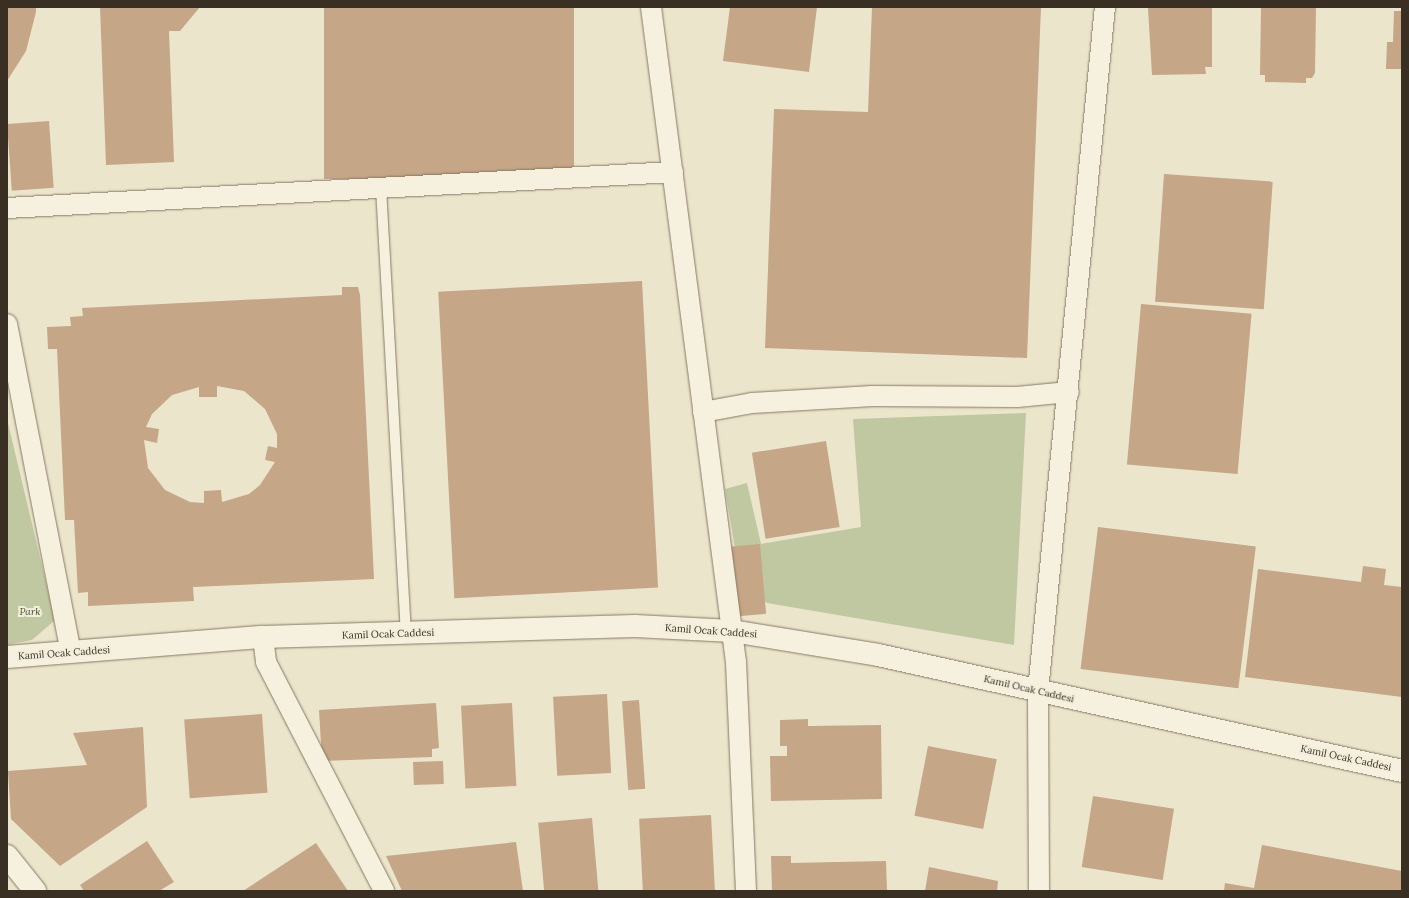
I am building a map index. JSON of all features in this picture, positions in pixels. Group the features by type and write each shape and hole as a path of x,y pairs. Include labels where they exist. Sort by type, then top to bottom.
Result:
{"street":[{"path":"651,7 732,631 746,891"},
{"path":"1040,891 1038,691 1070,392 1105,7"},
{"path":"7,208 673,172"},
{"path":"7,324 71,653"},
{"path":"704,412 752,403 873,396 1017,397 1070,392"},
{"name":"Kamil Ocak Caddesi","path":"7,657 263,637 635,626 732,631 878,655 1402,771"},
{"path":"263,637 266,662 384,891"},
{"path":"7,856 35,891"}],"lane":[{"path":"381,188 406,633"}],"green space":[{"path":"1026,413 1014,645 767,603 741,584 725,489 747,483 761,544 861,527 853,419"},
{"name":"Park","path":"7,419 55,620 32,640 7,645"}],"building":[{"path":"7,7 36,7 36,12 26,51 7,81"},
{"path":"100,7 200,7 180,31 169,31 174,162 106,165"},
{"path":"324,7 574,7 574,179 324,179"},
{"path":"730,7 817,7 809,72 723,61"},
{"path":"872,7 1041,7 1027,358 765,348 774,109 868,112"},
{"path":"1212,7 1212,67 1205,67 1206,74 1152,75 1148,8"},
{"path":"1261,7 1316,7 1315,73 1312,78 1306,78 1306,83 1265,82 1265,75 1260,75"},
{"path":"1394,11 1402,11 1402,69 1386,69 1387,42 1393,42"},
{"path":"49,121 54,188 12,191 7,124"},
{"path":"1164,174 1273,182 1264,309 1155,302"},
{"path":"642,281 658,588 454,598 438,292"},
{"path":"342,287 358,287 360,295 374,579 193,587 194,601 88,606 88,592 78,593 74,520 65,520 57,349 48,349 47,327 71,326 70,317 83,316 82,308 342,295","holes":["217,386 244,391 265,409 277,434 277,448 268,446 265,460 275,462 260,485 249,494 222,502 221,490 204,491 204,503 190,502 165,490 148,468 144,440 157,443 159,429 146,427 152,414 172,395 199,387 199,397 217,397"]},
{"path":"1141,304 1252,314 1238,474 1127,464"},
{"path":"826,441 840,527 766,539 752,453"},
{"path":"1098,527 1256,546 1238,688 1081,669"},
{"path":"760,544 766,614 727,617 721,547"},
{"path":"1363,566 1386,569 1384,585 1402,587 1402,697 1245,677 1258,569 1361,582"},
{"path":"607,694 611,773 557,776 553,697"},
{"path":"639,700 645,789 628,790 622,701"},
{"path":"436,703 439,748 432,749 432,757 322,761 319,710"},
{"path":"512,703 516,786 465,789 461,706"},
{"path":"262,714 268,793 190,798 184,719"},
{"path":"808,719 808,726 881,725 882,799 771,801 770,756 787,756 787,746 780,746 780,720"},
{"path":"143,727 147,807 60,866 11,819 8,771 87,765 73,733"},
{"path":"928,746 997,759 983,829 914,816"},
{"path":"443,761 444,784 414,785 413,762"},
{"path":"1093,796 1174,809 1163,880 1082,867"},
{"path":"711,815 715,891 643,891 639,819"},
{"path":"592,818 598,891 544,891 538,823"},
{"path":"147,841 174,882 159,891 84,891 80,885"},
{"path":"516,842 523,891 402,891 386,856"},
{"path":"316,843 348,891 243,891"},
{"path":"1262,845 1402,871 1402,891 1224,891 1225,883 1254,888"},
{"path":"771,856 791,856 791,863 886,861 887,891 772,891"},
{"path":"929,867 998,881 997,891 925,891"}]}
